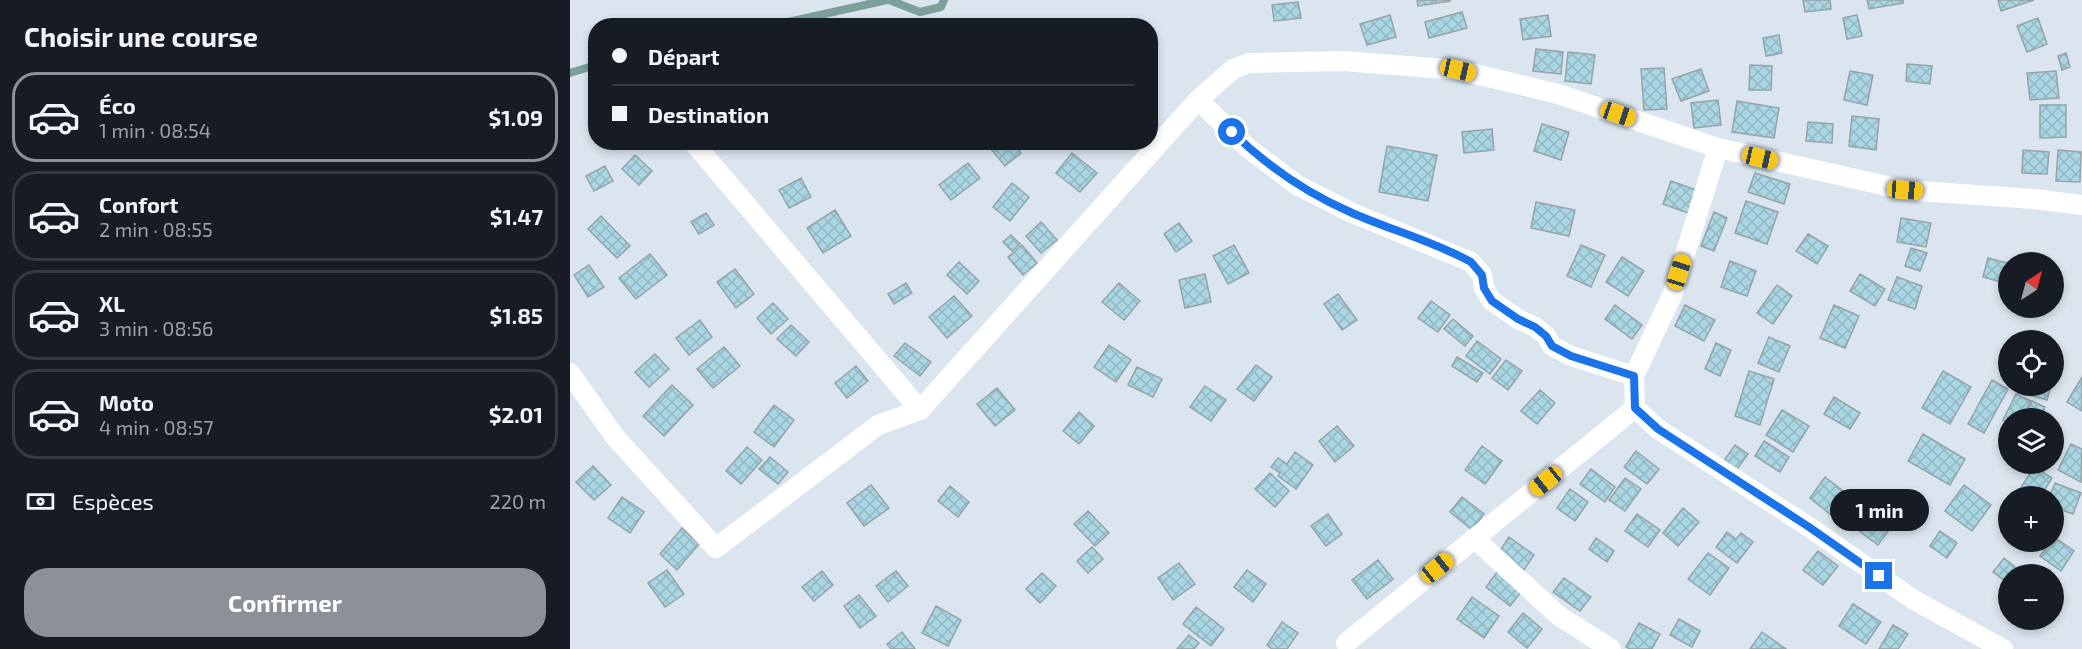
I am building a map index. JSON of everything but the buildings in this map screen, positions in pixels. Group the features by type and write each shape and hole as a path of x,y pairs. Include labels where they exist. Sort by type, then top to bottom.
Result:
{"street":[{"path":"1158,145 1198,100 1233,69 1249,63 1342,61 1458,70 1558,94 1718,148 1905,190 2034,199 2082,205"},
{"path":"1198,100 1248,148 1297,185 1350,212 1471,262 1482,275 1484,288 1492,301 1518,319 1535,327 1546,336 1552,346 1571,356 1634,376"},
{"path":"1718,148 1673,292 1634,376 1635,408 1658,429 1809,527 1914,600 2002,649"},
{"path":"700,150 920,410"},
{"path":"570,373 615,437 716,548 878,425 920,410 1153,150"},
{"path":"1347,647 1474,538 1635,408"},
{"path":"1474,538 1559,616 1611,649"}],"waterway":[{"path":"806,18 887,0"},
{"path":"889,0 920,12 941,7 944,0"},
{"path":"570,73 588,67"}],"route":[{"path":"1232,132 1248,148 1297,185 1350,212 1471,262 1482,275 1484,288 1492,301 1518,319 1535,327 1546,336 1552,346 1571,356 1634,376 1635,408 1658,429 1809,527 1879,576"}]}
